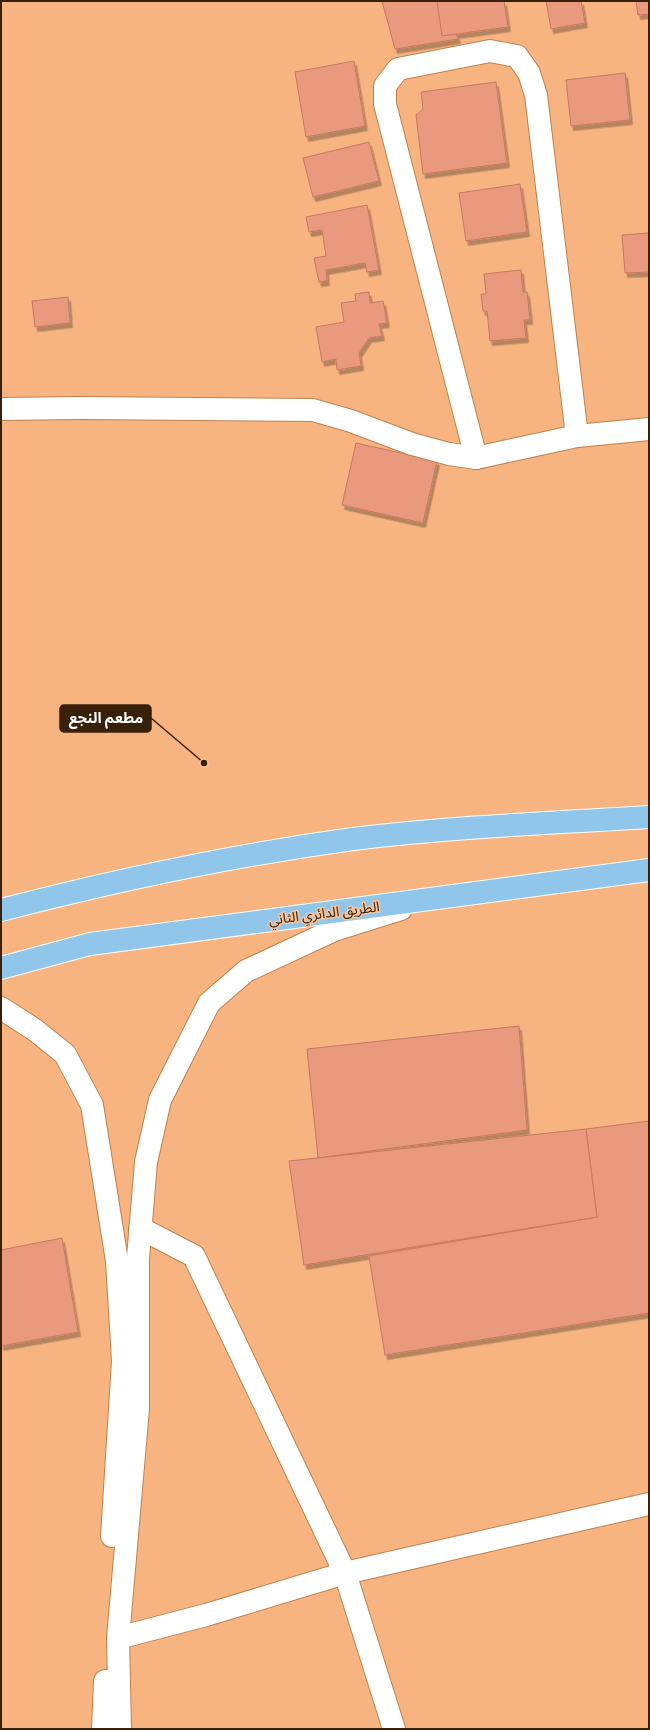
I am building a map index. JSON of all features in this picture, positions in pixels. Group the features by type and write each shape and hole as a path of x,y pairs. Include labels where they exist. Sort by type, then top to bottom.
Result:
{"highway":[{"path":"1,910 75,890 236,858 353,839 475,828 649,817"},
{"name":"الطريق الدائري الثاني","path":"1,968 90,944 649,870"}],"street":[{"path":"476,458 385,104 385,86 398,69 490,51 517,56 529,73 536,95 578,436"},
{"path":"1,409 81,408 313,410 351,421 412,444 449,454 476,458 578,436 649,429"},
{"path":"120,1729 118,1638 138,1409 138,1258 146,1162 160,1100 209,1003 246,971 334,930 432,899"},
{"path":"1,1008 35,1030 65,1054 92,1105 118,1261 123,1361 114,1502 103,1729"},
{"path":"140,1228 194,1256 345,1573 394,1729"},
{"path":"118,1638 206,1615 345,1573 649,1504"}],"building":[{"path":"382,1 446,1 458,39 395,49"},
{"path":"437,1 504,1 508,27 442,36"},
{"path":"546,1 581,1 585,23 551,29"},
{"path":"636,1 649,1 649,14 638,15"},
{"path":"354,61 365,126 306,137 295,72"},
{"path":"625,73 630,120 571,126 566,80"},
{"path":"496,82 507,163 423,174 416,115 423,109 421,92"},
{"path":"369,142 379,181 313,197 303,158"},
{"path":"520,184 527,232 466,241 459,193"},
{"path":"367,205 379,270 367,272 365,263 326,270 327,281 319,282 314,258 326,256 322,230 309,232 306,217"},
{"path":"649,233 649,272 625,273 622,235"},
{"path":"521,270 523,292 527,292 530,320 524,320 526,338 490,341 487,311 483,311 481,294 486,294 484,274"},
{"path":"369,292 370,303 383,301 387,323 379,324 382,336 369,338 359,353 361,366 337,370 336,359 322,362 316,327 344,322 341,303 356,301 355,294"},
{"path":"68,297 70,323 35,327 32,301"},
{"path":"356,443 437,461 423,523 342,505"},
{"path":"519,1026 527,1130 318,1158 307,1049"},
{"path":"649,1121 649,1313 385,1355 369,1256 597,1217 586,1129"},
{"path":"586,1129 597,1217 304,1265 289,1161"},
{"path":"62,1238 78,1332 1,1346 1,1250"}],"place":[{"name":"مطعم النجع","path":"204,763"}]}
